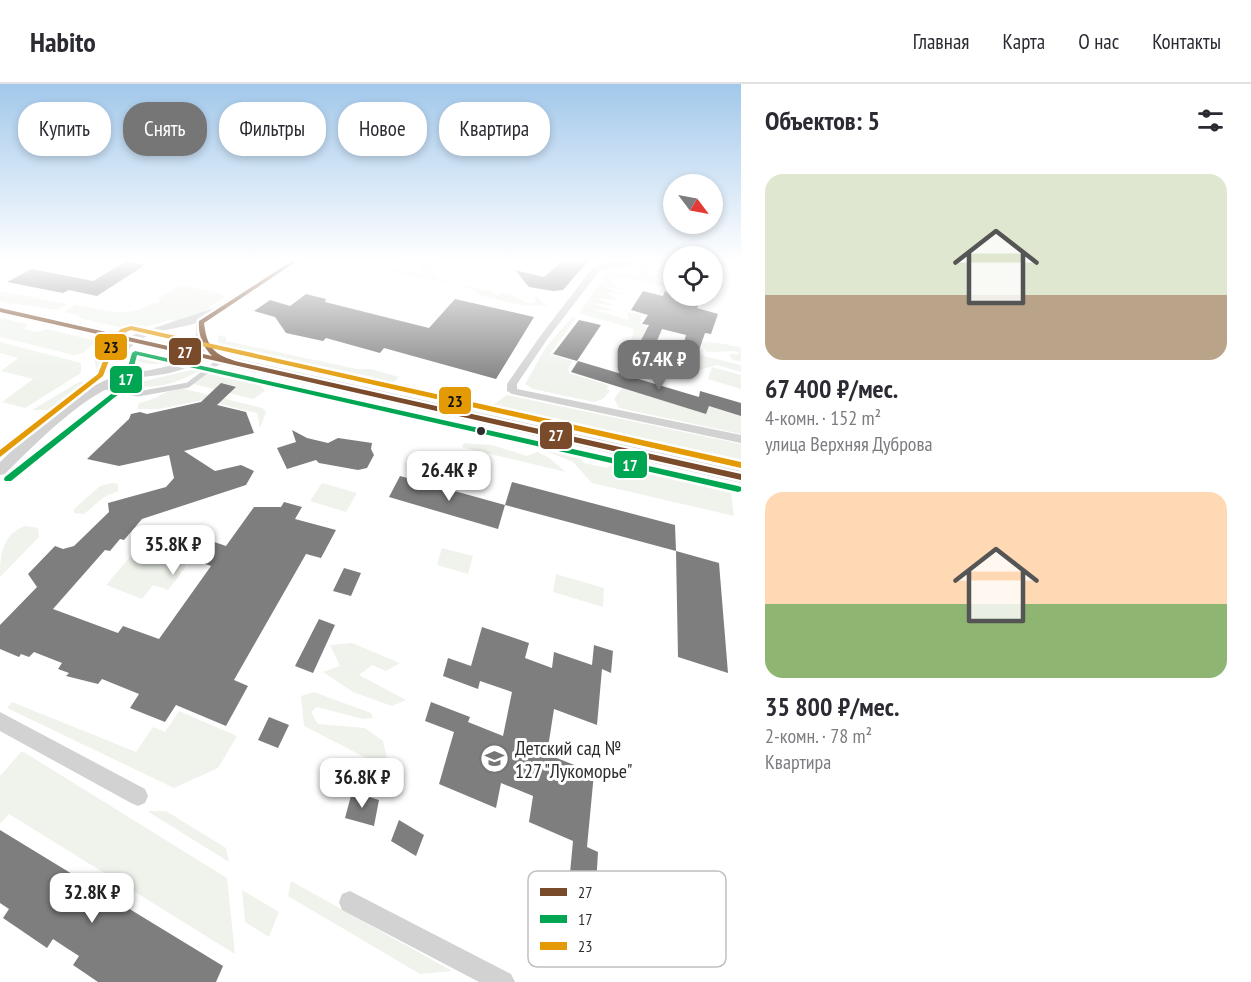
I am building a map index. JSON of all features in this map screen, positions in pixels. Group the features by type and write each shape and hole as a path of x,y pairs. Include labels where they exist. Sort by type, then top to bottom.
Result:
{"main road":[{"path":"0,310 131,340 201,346 222,360 741,477"}],"street":[{"path":"201,346 201,322 228,303"},
{"path":"570,303 512,384 512,390 741,439"},
{"path":"110,336 167,328 207,316"},
{"path":"167,328 186,330 201,346"},
{"path":"107,385 131,340 151,331"},
{"path":"110,336 119,346 121,357 127,366 140,370 165,369 201,346"},
{"path":"0,470 107,385 165,369 222,360"},
{"path":"0,721 138,796"},
{"path":"350,902 502,982"}],"lane":[{"path":"107,385 138,394 188,384 222,360"}],"shaded area":[{"path":"7,303 61,303 67,304 57,310"},
{"path":"158,303 216,303 194,318 180,321 169,320 142,328 129,329 82,319 78,315 64,312 76,305 125,312"},
{"path":"511,303 544,303 547,306 524,306"},
{"path":"586,303 609,303 617,306 592,303 614,311 591,309 629,320 627,313 641,314 641,325 665,333 646,331 639,344 631,342 634,329 579,313"},
{"path":"572,317 576,318 550,354 572,361 568,369 569,373 608,385 607,389 610,391 603,399 594,402 533,389 525,384 546,347"},
{"path":"0,318 27,324 24,329 38,332 47,329 97,341 83,353 74,355 0,337"},
{"path":"218,335 226,337 226,341 357,369 371,369 399,377 394,382 351,374 362,379 358,383 224,352 218,348"},
{"path":"0,342 81,363 81,373 25,408 2,402 33,379 1,371 18,358 0,353"},
{"path":"700,342 741,348 741,361 732,360 729,354 740,354 735,351 707,352"},
{"path":"102,344 109,351 111,370 104,377 95,365 96,352"},
{"path":"631,344 658,352 650,368 622,360"},
{"path":"131,349 178,360 161,364 144,363 133,359"},
{"path":"675,349 741,365 741,372 717,365 699,370 694,360 675,353"},
{"path":"712,367 741,375 741,389 708,379"},
{"path":"191,370 201,370 165,385 147,387 127,385"},
{"path":"210,370 248,378 265,391 253,399 194,384"},
{"path":"92,381 94,383 50,410 32,410 79,382"},
{"path":"181,388 262,408 266,412 260,428 257,413 203,400 159,409 137,409 139,403"},
{"path":"622,388 706,413 709,406 741,416 741,434 619,408 614,399"},
{"path":"507,395 741,444 741,465 493,409 491,406"},
{"path":"517,439 578,454 584,463 607,468 613,462 725,487 731,492 734,516 592,483 573,462"},
{"path":"464,443 492,445 527,456 537,452 548,457 566,472 465,448 462,447"},
{"path":"322,483 357,493 346,512 310,501"},
{"path":"118,484 118,491 104,497 84,514 74,513 74,509 100,486"},
{"path":"25,526 38,528 39,537 0,577 2,554 7,540 11,534"},
{"path":"154,529 187,540 181,549 189,552 185,557 185,568 168,590 153,585 142,599 106,585"},
{"path":"442,548 473,556 468,574 437,565"},
{"path":"556,574 604,588 603,607 553,592"},
{"path":"352,643 400,663 386,671 372,665 359,675 406,700 392,706 353,692 323,672 340,666 330,645"},
{"path":"314,692 371,713 373,718 363,719 317,707 311,712 318,724 365,728 383,741 387,757 378,764 304,726 301,696"},
{"path":"12,702 136,752 153,727 165,732 179,711 237,736 218,768 174,788 7,708"},
{"path":"22,751 227,878 235,954 9,814 0,824 0,776"},
{"path":"147,811 166,811 226,848 229,862"},
{"path":"291,881 452,971 420,974 288,896"},
{"path":"242,890 279,912 269,937 245,922"}],"building":[{"path":"266,303 290,306 294,303 329,303 429,328 451,303 472,303 534,317 496,379 384,348 380,353 326,338 323,341 286,333 275,317 254,311"},
{"path":"635,303 663,303 663,306 698,306 697,308 718,314 711,334 705,333 698,353 682,349 686,335 662,329 654,348 639,344 649,325 642,324 648,315 631,310"},
{"path":"579,320 601,325 577,361 553,354"},
{"path":"578,361 699,397 700,391 741,403 741,416 709,406 706,414 571,372"},
{"path":"221,383 236,387 217,405 246,412 254,433 184,451 215,471 241,465 254,471 246,485 142,519 124,540 120,539 110,551 105,550 53,609 118,633 123,626 159,639 211,566 185,557 200,537 226,546 254,507 281,507 284,502 302,507 295,519 336,530 321,558 306,554 234,680 248,686 226,726 176,705 165,722 130,708 139,694 102,679 98,684 66,676 69,673 58,669 62,663 34,652 29,657 21,654 19,657 0,649 0,625 37,587 28,574 55,546 63,549 74,546 109,512 108,503 166,487 174,478 169,455 119,466 87,459 129,419 131,414 140,412 147,414 201,402"},
{"path":"292,430 307,438 328,443 338,438 372,443 371,449 374,455 367,468 358,470 319,463 316,460 287,469 277,448 296,442"},
{"path":"400,476 505,505 498,529 389,497"},
{"path":"512,482 675,525 676,551 505,505"},
{"path":"676,551 719,563 728,673 678,657"},
{"path":"344,568 361,573 351,596 333,591"},
{"path":"319,619 335,625 313,673 295,666"},
{"name":"Детский сад № 127 \"Лукоморье\"","path":"482,627 529,643 525,658 552,668 554,652 592,665 594,645 613,651 611,673 602,669 597,725 554,709 547,754 594,773 587,847 598,852 597,871 570,871 573,841 529,822 533,796 501,783 496,808 439,784 454,732 425,721 431,702 470,717 468,722 503,736 512,692 480,681 478,689 443,676 448,658 471,666"},
{"path":"269,717 289,725 278,748 258,740"},
{"path":"352,792 379,800 374,826 345,818"},
{"path":"399,820 424,835 416,856 391,841"},
{"path":"0,830 223,966 216,982 98,982 73,965 79,956 53,939 47,948 3,918 9,909 0,903"}],"transit line":[{"name":"27","path":"230,303 201,322 202,334 205,343 214,354 249,366"},
{"name":"27","path":"0,310 741,477"},
{"name":"23","path":"0,454 101,375 114,340 131,328 741,465"},
{"name":"17","path":"8,479 118,392 129,374 135,353 738,489"}],"place":[{"name":"Детский сад № 127 \"Лукоморье\"","path":"494,759"}]}
